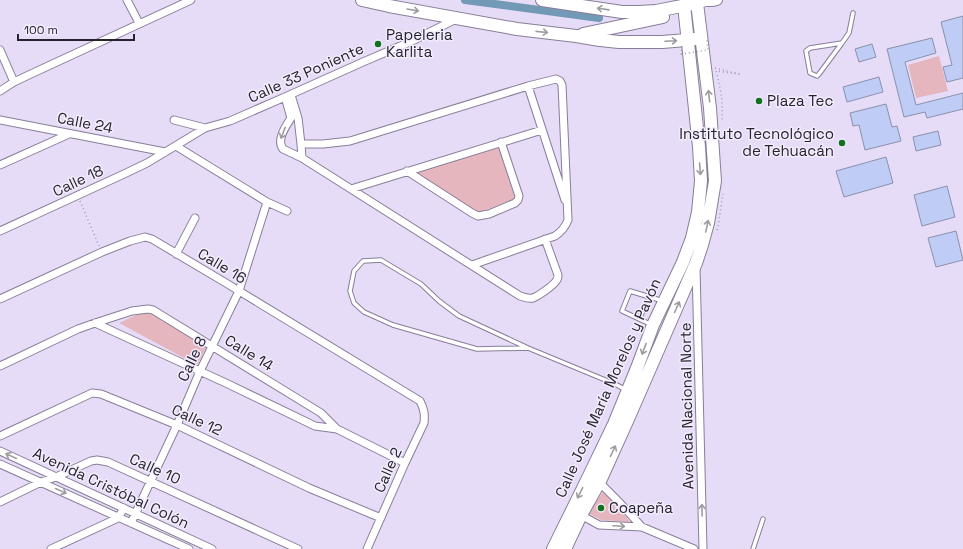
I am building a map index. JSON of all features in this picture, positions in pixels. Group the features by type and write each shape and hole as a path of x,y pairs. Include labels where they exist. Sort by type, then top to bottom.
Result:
{"main road":[{"path":"362,0 517,29 619,42 684,43 705,39"},
{"path":"542,0 622,12 656,11 697,4 707,7 715,1"},
{"name":"Calle José María Morelos y Pavón","path":"553,549 594,479 633,393 696,263 708,223 715,182 705,39 697,4"},
{"path":"576,36 622,26 684,6"},
{"name":"Calle José María Morelos y Pavón","path":"633,393 653,325 683,262 692,238 698,212 701,181 699,147 684,43 684,6"},
{"path":"622,12 622,26"},
{"name":"Calle José María Morelos y Pavón","path":"565,549 576,512"}],"street":[{"path":"127,0 139,24"},
{"path":"0,91 14,82 191,0"},
{"name":"Calle 33 Poniente","path":"165,152 205,128 230,120 288,96 412,41 458,18"},
{"path":"0,50 14,82"},
{"path":"301,144 323,144 350,141 528,86 556,79 560,81 562,85 568,220 560,233 555,236 472,265"},
{"path":"0,84 8,87"},
{"path":"528,86 568,209"},
{"path":"288,96 301,144 302,158"},
{"path":"294,118 285,128 281,138 281,146 283,149 302,158 520,296 533,298 554,284 557,280 558,275 545,239"},
{"name":"Calle 24","path":"0,120 165,152"},
{"path":"174,120 205,128"},
{"path":"350,189 542,130"},
{"path":"0,165 69,134"},
{"path":"407,171 472,213 478,216 489,214 515,204 519,196 501,142"},
{"path":"176,146 267,202 287,212"},
{"name":"Calle 18","path":"0,231 78,196 165,152"},
{"name":"Calle 8","path":"131,523 177,425 200,371 239,291 267,202"},
{"path":"176,254 195,218"},
{"name":"Calle 16","path":"0,298 102,252 130,241 146,237 152,239 239,291 420,401"},
{"name":"Avenida Nacional Norte","path":"696,263 704,549"},
{"name":"Calle 14","path":"0,366 78,329 132,311 148,309 153,310 213,346 321,413 337,429"},
{"name":"Calle 14","path":"95,323 315,426 337,429 405,462"},
{"name":"Calle 12","path":"0,436 92,392 102,394 177,425 309,488 382,518"},
{"name":"Calle 2","path":"367,549 382,518 405,462 424,423 425,416 420,401"},
{"name":"Avenida Cristóbal Colón","path":"0,451 212,549"},
{"name":"Calle 10","path":"0,502 41,482 91,461 97,460 108,462 298,549"},
{"name":"Avenida Cristóbal Colón","path":"0,464 189,549"},
{"path":"594,479 620,502 642,527"},
{"path":"51,549 118,518 124,508"},
{"path":"576,512 599,525 642,527 694,549"}],"lane":[{"path":"842,44 807,49 808,71 817,76 819,74 842,44 849,32 853,13"},
{"path":"528,348 477,349 393,325 364,312 354,304 350,291 354,272 363,261 381,260 421,284 439,301 459,316 528,348 633,393"},
{"path":"653,325 622,311 630,290 664,302"},
{"path":"639,319 650,297"},
{"path":"753,549 764,519"}],"path":[{"path":"684,43 681,54 708,50 705,39"},
{"path":"78,196 102,252"}],"shaded area":[{"path":"939,56 948,91 916,98 908,65"},
{"path":"499,146 515,199 477,213 415,173"},
{"path":"147,310 207,346 197,365 119,323"},
{"path":"603,492 616,504 630,522 601,520 588,513"}],"building":[{"path":"963,16 963,78 947,82 943,67 952,65 941,22"},
{"path":"932,38 936,53 905,62 916,105 963,93 963,109 927,118 925,112 904,117 887,49"},
{"path":"872,44 876,57 859,62 855,49"},
{"path":"879,77 883,92 847,102 843,87"},
{"path":"886,104 892,127 897,126 901,141 865,150 859,125 853,126 850,113"},
{"path":"938,131 941,145 916,151 913,137"},
{"path":"886,157 893,183 844,197 836,171"},
{"path":"947,186 955,217 922,226 914,195"},
{"path":"956,231 963,260 936,267 928,238"}],"waterway":[{"path":"465,0 599,18"}],"place":[{"name":"Papeleria Karlita","path":"378,44"},
{"name":"Plaza Tec","path":"759,101"},
{"name":"Instituto Tecnológico de Tehuacán","path":"842,143"},
{"name":"Coapeña","path":"601,508"}]}
